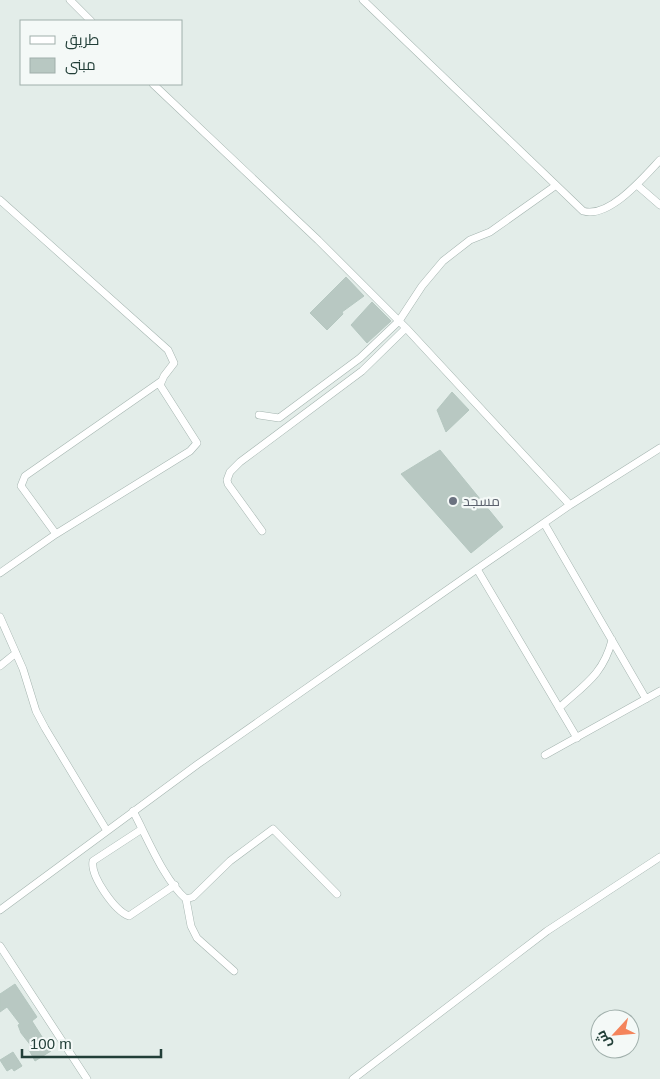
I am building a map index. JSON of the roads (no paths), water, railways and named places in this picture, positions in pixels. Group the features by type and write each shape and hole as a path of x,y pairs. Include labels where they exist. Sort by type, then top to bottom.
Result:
{"street":[{"path":"70,0 90,20"},
{"path":"363,0 583,211 590,213 608,207 637,185 660,160"},
{"path":"154,85 318,240 406,328 570,505"},
{"path":"637,185 660,205"},
{"path":"259,415 274,419 285,415 360,358 399,321 422,286 443,261 470,240 490,232 555,186"},
{"path":"0,200 168,350 174,363 160,382 25,476 21,486 25,494 56,534"},
{"path":"262,531 228,484 227,480 230,472 250,453 362,371 406,328"},
{"path":"0,573 56,534 195,447 195,437 160,382"},
{"path":"0,910 133,811 477,569 570,505 660,448"},
{"path":"544,523 646,698"},
{"path":"477,569 577,738"},
{"path":"0,617 16,653 36,711 107,831"},
{"path":"559,708 588,685 597,675 612,640"},
{"path":"0,666 16,653"},
{"path":"546,756 660,691"},
{"path":"133,811 175,885 186,899 191,926 196,938 234,972"},
{"path":"142,828 93,861 91,868 94,877 122,914 129,916 175,885"},
{"path":"186,899 192,897 230,861 273,829 337,894"},
{"path":"353,1079 565,918 660,857"},
{"path":"0,946 87,1079"}],"place":[{"name":"مسجد","path":"453,501"}]}
